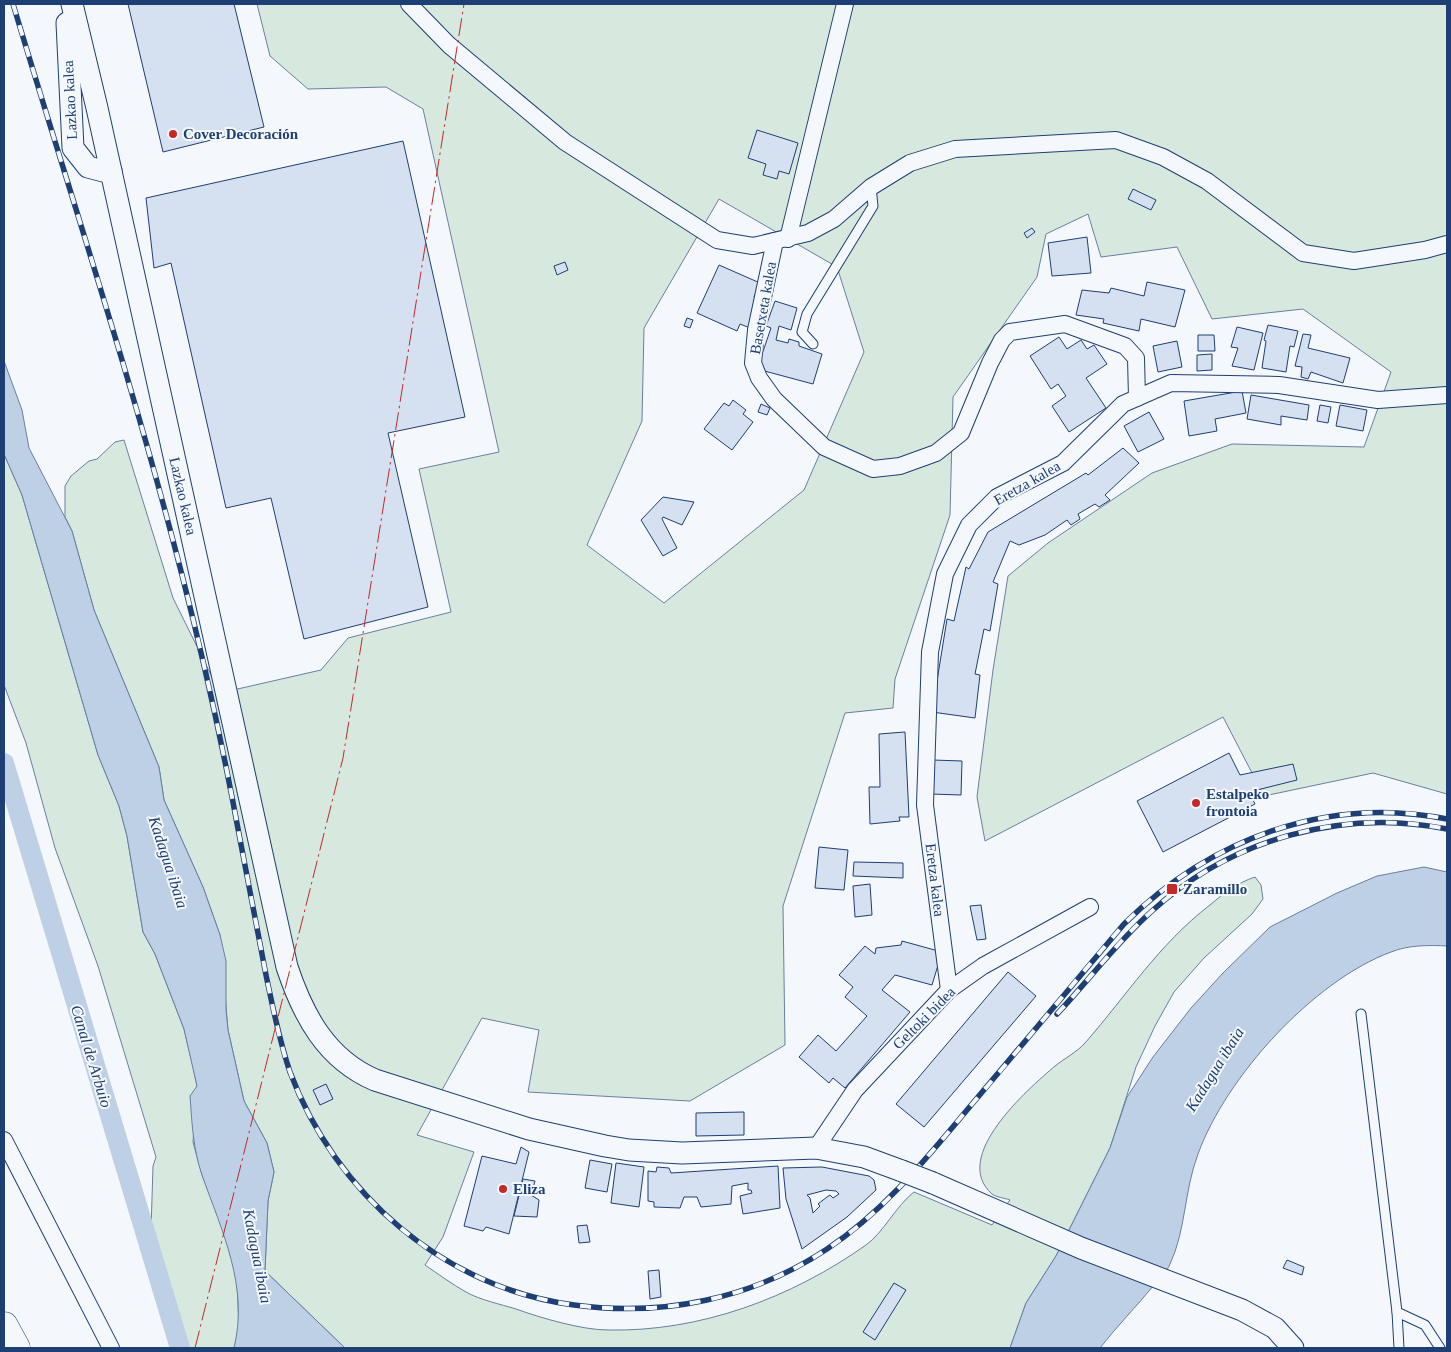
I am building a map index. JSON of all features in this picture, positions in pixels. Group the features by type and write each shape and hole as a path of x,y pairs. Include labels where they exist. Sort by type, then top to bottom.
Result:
{"highway":[{"path":"4,1326 16,1348"}],"street":[{"name":"Lazkao kalea","path":"66,4 72,148 88,167 110,171"},
{"name":"Lazkao kalea","path":"72,4 287,967 307,1018 338,1057 359,1073 420,1095 510,1124 572,1140 621,1149 682,1154 816,1148 864,1157 902,1171 1036,1229 1174,1285 1242,1310 1275,1328 1293,1348"},
{"path":"409,4 448,45 565,142 717,240 753,246 808,233 834,219 872,188 910,163 954,149 1116,140 1162,157 1207,181 1303,253 1354,261 1425,250 1447,244"},
{"name":"Basetxeta kalea","path":"845,4 755,339 753,363 759,378 774,399 824,447 873,469 900,466 936,453 961,433 990,363 1002,340 1010,332 1065,324 1125,346 1136,358 1137,398"},
{"name":"Eretza kalea","path":"949,990 925,805 930,652 945,574 969,525 997,497 1063,464 1124,404 1172,383 1279,385 1378,400 1447,395"},
{"name":"Geltoki bidea","path":"816,1148 855,1090 949,990 984,966 1090,907"},
{"path":"4,1140 111,1348"}],"lane":[{"path":"813,344 802,332 807,314 873,206 872,188"},
{"path":"1361,1014 1397,1312 1399,1348"},
{"path":"1397,1312 1425,1326 1440,1348"}],"shaded area":[{"path":"257,4 1447,4 1447,794 1373,773 1264,796 1223,717 985,841 977,797 993,670 1008,576 1048,543 1152,473 1232,444 1364,447 1391,372 1303,309 1212,319 1177,247 1101,257 1088,214 1046,234 1037,277 953,397 950,515 895,679 893,708 845,713 783,906 785,1045 690,1101 528,1092 539,1030 482,1018 417,1135 474,1152 443,1237 425,1265 466,1292 484,1300 549,1320 574,1326 608,1330 677,1325 743,1308 776,1296 807,1281 866,1245 878,1234 901,1204 914,1192 992,1225 1010,1200 992,1194 982,1179 980,1162 986,1143 998,1125 1028,1090 1085,1043 1175,936 1226,892 1242,882 1255,877 1261,885 1263,899 1252,914 1204,958 1174,992 1155,1026 1136,1067 1110,1148 1056,1256 1026,1303 1010,1348 345,1348 265,1271 268,1201 274,1172 267,1143 244,1101 228,1030 220,935 203,887 164,800 159,767 94,610 72,531 65,517 65,486 71,476 89,461 97,459 115,442 124,440 173,598 220,693 321,670 348,638 451,612 419,469 499,452 423,109 386,87 308,89 270,56","holes":["719,199 837,267 864,352 804,490 664,603 587,545 642,421 644,328"]},
{"path":"4,454 22,495 98,755 119,806 127,836 143,932 155,954 184,1029 197,1086 193,1142 202,1175 228,1241 237,1282 239,1328 234,1348 188,1348 151,1230 153,1166 156,1157 98,966 55,848 26,743 4,685"}],"water":[{"name":"Kadagua ibaia","path":"4,361 22,410 29,448 72,531 94,610 159,767 164,800 203,887 220,935 226,961 228,1030 244,1101 267,1143 274,1172 268,1201 265,1271 345,1348 234,1348 238,1325 236,1281 225,1238 202,1175 193,1136 190,1096 197,1086 184,1029 155,954 143,932 127,836 119,806 98,755 22,495 4,454"},
{"name":"Kadagua ibaia","path":"1424,867 1447,872 1447,946 1405,948 1391,952 1361,966 1332,985 1303,1008 1276,1035 1229,1094 1211,1124 1193,1168 1179,1238 1169,1267 1100,1348 1010,1348 1026,1303 1056,1256 1110,1148 1127,1097 1153,1057 1191,1008 1223,973 1270,927 1337,893 1377,876"}],"building":[{"path":"128,4 234,4 264,127 163,152"},
{"path":"757,130 798,143 789,174 779,171 777,179 763,175 766,164 748,158"},
{"path":"403,141 465,417 388,433 428,607 304,639 271,498 226,508 171,263 154,268 146,198"},
{"path":"1133,189 1156,200 1151,210 1128,199"},
{"path":"1032,228 1035,232 1027,238 1024,233"},
{"path":"1087,237 1091,273 1052,276 1048,243"},
{"path":"565,262 568,270 557,275 554,266"},
{"path":"719,265 760,283 754,297 760,300 750,328 740,324 737,331 697,313"},
{"path":"1147,282 1185,290 1175,327 1141,319 1139,331 1103,323 1104,319 1076,315 1082,290 1109,293 1111,288 1144,296"},
{"path":"775,301 797,308 791,330 779,326 776,340 788,343 789,339 799,342 799,346 822,354 813,384 757,369 771,328 766,326"},
{"path":"687,318 693,320 690,328 684,326"},
{"path":"1268,325 1298,331 1294,347 1290,346 1286,372 1262,368 1266,341 1264,340"},
{"path":"1237,327 1263,333 1254,370 1232,366 1238,348 1231,347"},
{"path":"1303,334 1311,335 1308,348 1350,358 1343,383 1311,372 1308,379 1301,377 1302,367 1295,366"},
{"path":"1198,335 1214,335 1215,351 1198,351"},
{"path":"1059,337 1067,349 1081,340 1087,349 1094,345 1107,364 1086,378 1106,408 1069,432 1052,406 1066,396 1058,384 1051,389 1030,356"},
{"path":"1177,341 1182,367 1158,372 1153,346"},
{"path":"1212,354 1212,370 1197,371 1197,355"},
{"path":"1242,391 1246,413 1215,419 1217,431 1189,436 1184,401"},
{"path":"1251,395 1309,405 1307,420 1281,416 1281,425 1247,419"},
{"path":"733,400 746,410 743,414 753,422 732,450 704,429 724,403 729,406"},
{"path":"761,404 770,408 767,415 758,412"},
{"path":"1320,405 1331,407 1328,423 1317,421"},
{"path":"1340,405 1367,410 1363,431 1336,426"},
{"path":"1149,412 1164,439 1138,452 1124,426"},
{"path":"1123,448 1139,463 1105,495 1110,500 1099,507 1095,504 1078,514 1080,519 1071,525 1067,520 1045,535 1019,545 1010,541 993,582 998,584 990,631 984,629 975,674 980,675 975,718 932,712 947,619 954,621 966,567 969,569 988,532 1086,473 1088,475"},
{"path":"663,497 694,502 682,525 663,517 662,519 677,548 663,556 641,520"},
{"path":"905,732 909,817 899,817 900,821 870,824 869,787 880,787 879,734"},
{"name":"Estalpeko frontoia","path":"1229,753 1240,775 1293,764 1297,780 1249,792 1255,804 1163,852 1137,801"},
{"path":"933,760 962,761 961,795 931,794"},
{"path":"819,847 848,850 844,890 815,888"},
{"path":"854,862 903,863 903,878 853,876"},
{"path":"870,884 872,915 855,917 853,886"},
{"path":"981,905 986,939 977,940 970,906"},
{"path":"902,941 942,952 932,985 895,975 882,990 910,1012 845,1088 833,1078 829,1083 799,1057 818,1035 836,1051 867,1016 845,997 853,987 839,975 865,946 875,954 876,948 901,945"},
{"path":"1008,972 1036,996 924,1127 896,1104"},
{"path":"326,1084 333,1099 320,1105 313,1090"},
{"path":"744,1112 744,1135 696,1136 696,1113"},
{"path":"521,1147 529,1152 509,1234 486,1227 483,1231 464,1226 482,1156 516,1164"},
{"path":"590,1160 612,1164 607,1192 585,1188"},
{"path":"616,1163 644,1167 639,1207 611,1203"},
{"path":"778,1166 780,1208 743,1214 740,1196 752,1193 751,1190 748,1190 748,1183 732,1186 731,1204 701,1207 697,1197 684,1197 680,1208 654,1207 654,1202 648,1201 648,1171 656,1172 657,1167 669,1168 671,1173"},
{"path":"822,1167 869,1176 874,1180 876,1190 847,1217 802,1249 786,1199 783,1168","holes":["826,1190 836,1191 839,1194 833,1198 830,1195 827,1197 818,1204 820,1206 813,1213 810,1198 807,1195"]},
{"path":"523,1179 535,1181 531,1195 539,1200 537,1217 514,1216"},
{"path":"587,1225 590,1242 579,1243 577,1226"},
{"path":"1287,1260 1304,1267 1302,1275 1283,1268"},
{"path":"659,1270 661,1297 650,1299 648,1271"},
{"path":"894,1283 906,1290 875,1340 863,1332"}],"waterway":[{"name":"Canal de Arbuio","path":"4,763 180,1348"}],"railway":[{"path":"13,4 122,360 182,575 220,736 266,975 290,1072 310,1116 335,1157 365,1194 400,1228 439,1256 481,1278 526,1295 574,1305 607,1308 673,1306 737,1292 768,1281 827,1249 867,1219 885,1202 935,1148 1124,924 1158,894 1194,868 1232,847 1273,831 1315,819 1358,813 1402,813 1447,819"},
{"path":"1057,1014 1139,923 1183,886 1217,865 1253,848 1290,835 1329,827 1368,823 1408,824 1447,829"}],"power":[{"path":"195,1348 343,758 464,4"}],"place":[{"name":"Cover Decoración","path":"173,134"},
{"name":"Estalpeko frontoia","path":"1196,803"},
{"name":"Zaramillo","path":"1172,889"},
{"name":"Eliza","path":"503,1189"}]}
